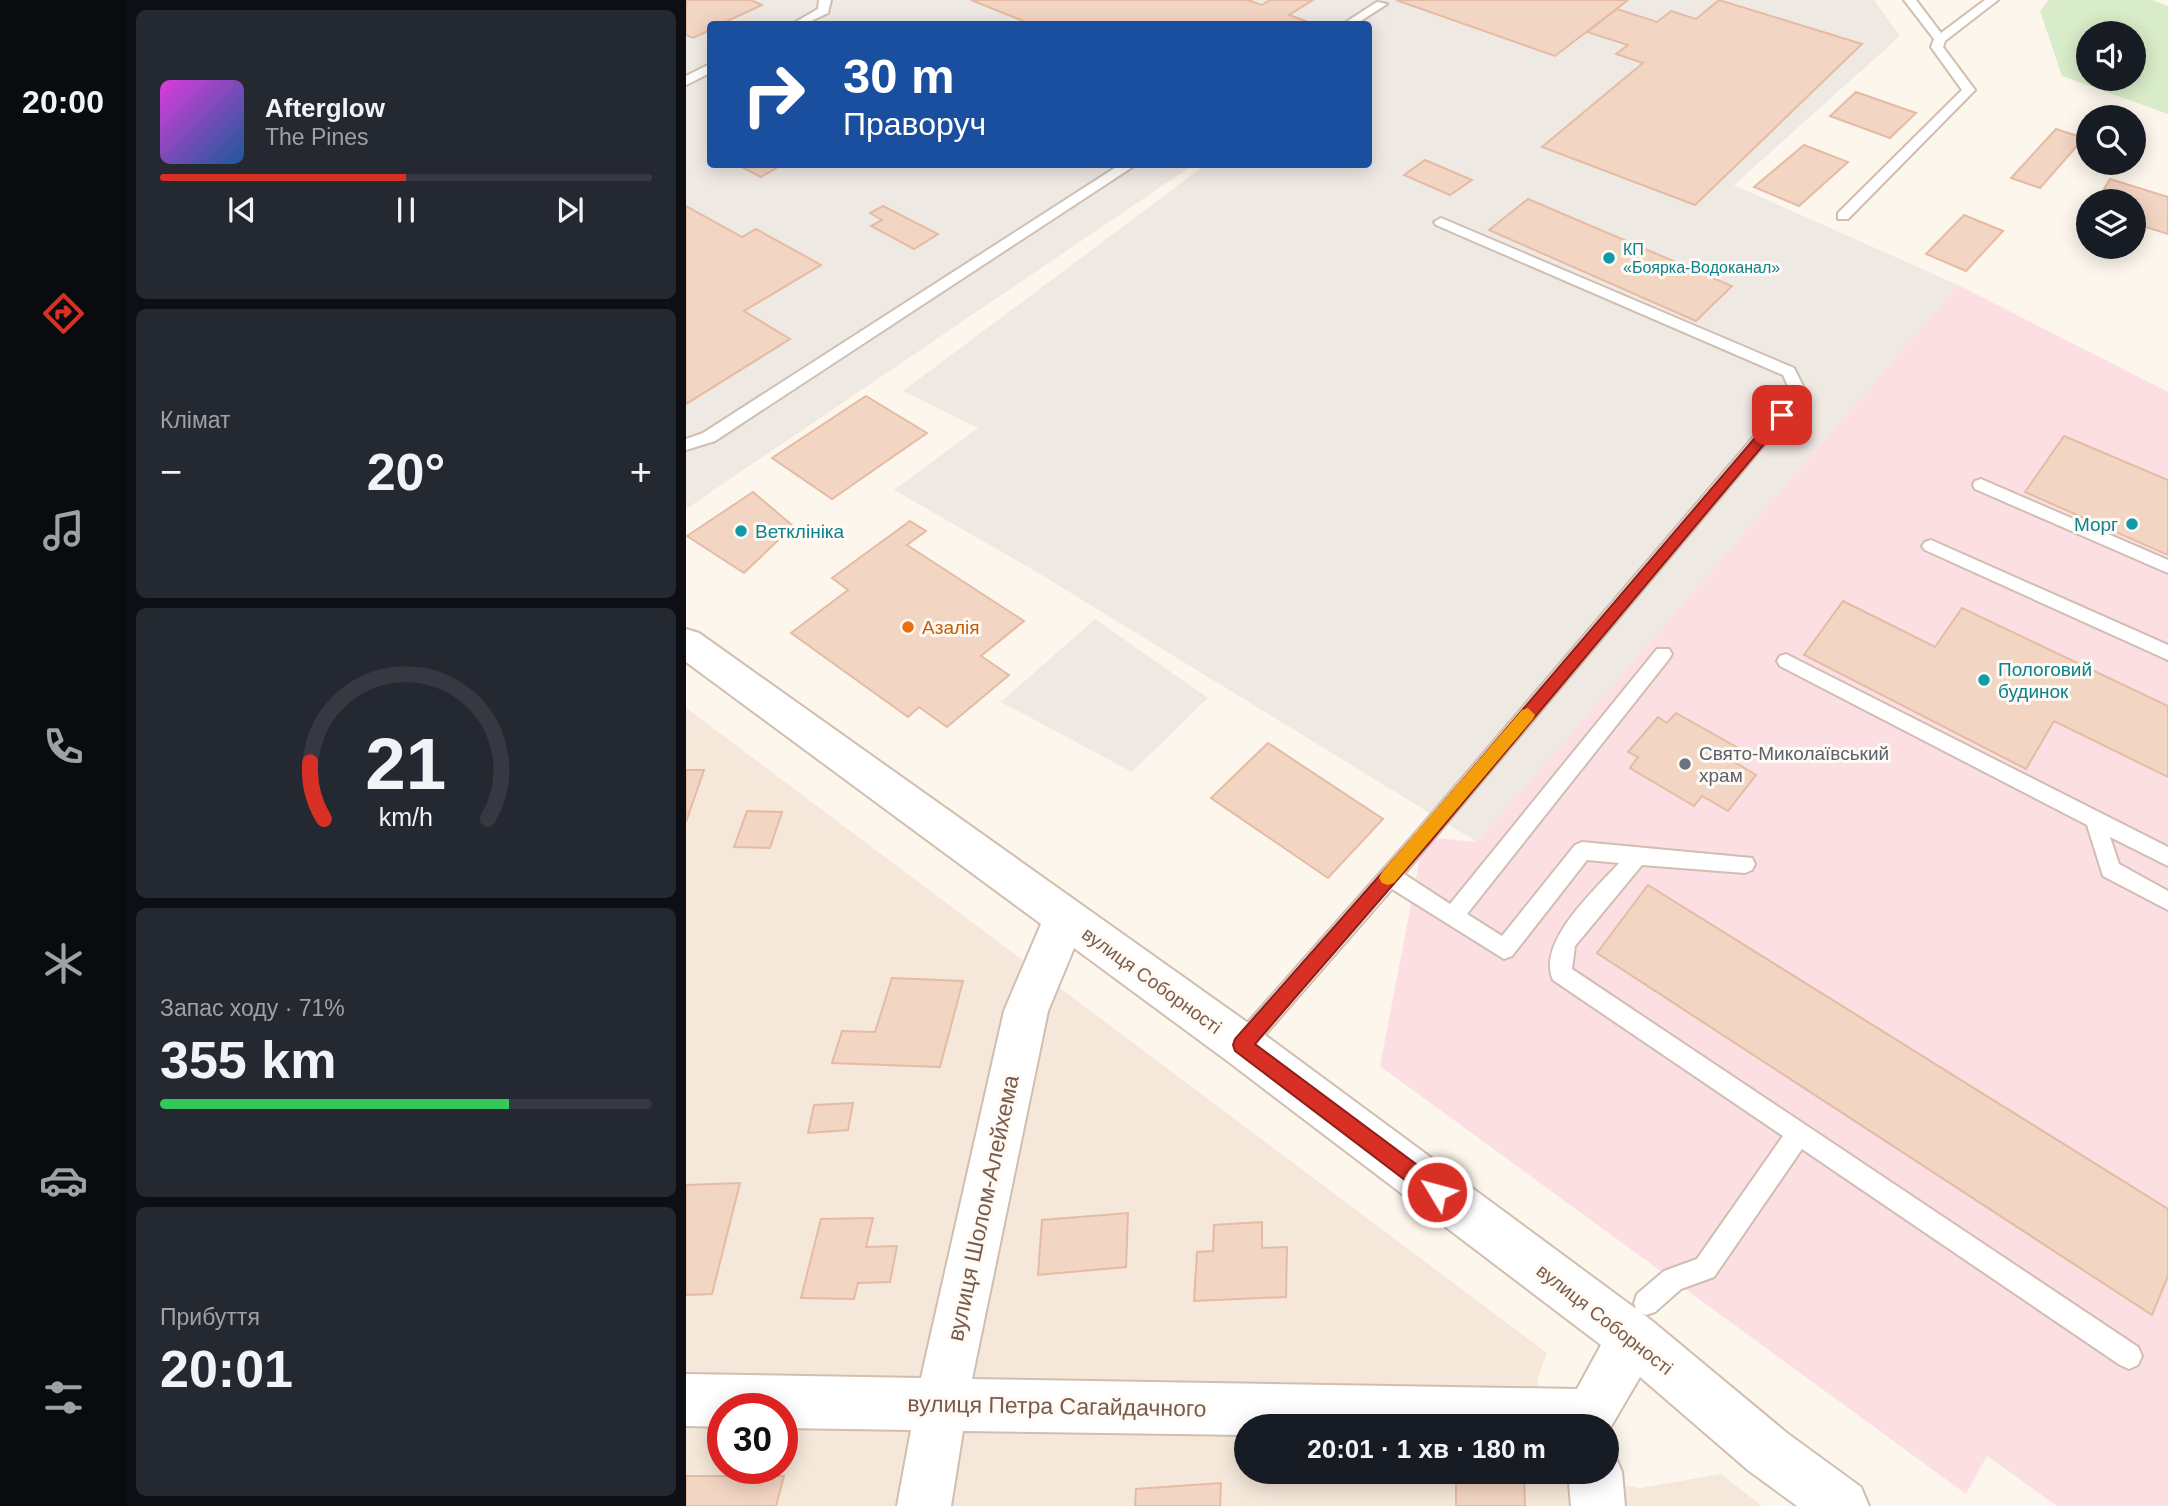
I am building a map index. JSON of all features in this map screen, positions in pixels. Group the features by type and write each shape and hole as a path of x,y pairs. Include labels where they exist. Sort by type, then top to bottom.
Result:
{"street":[{"name":"вулиця Соборності","path":"686,643 1242,1045 1640,1320 1768,1452 1842,1506"},
{"name":"вулиця Шолом-Алейхема","path":"924,1506 941,1405 1026,1012 1065,917"},
{"name":"вулиця Петра Сагайдачного","path":"1594,1414 1640,1320"},
{"name":"вулиця Петра Сагайдачного","path":"686,1400 1307,1414"},
{"path":"1596,1484 1598,1506"}],"lane":[{"path":"803,21 824,11 825,0"},
{"path":"1910,0 1940,39"},
{"path":"1843,216 1969,90 1937,47 1940,39 1992,0"},
{"path":"1354,21 1381,4"},
{"path":"686,81 707,70"},
{"path":"686,445 709,436 1125,168"},
{"path":"1242,1045 1800,394 1789,372 1441,222"},
{"path":"1982,485 2168,567"},
{"path":"1931,546 2168,653"},
{"path":"1453,916 1663,654"},
{"path":"1786,661 2168,857"},
{"path":"2095,819 2110,870 2168,901"},
{"path":"1389,876 1504,948 1582,851 1745,864"},
{"path":"1637,856 1565,942 1561,973 2129,1356"},
{"path":"1640,1320 1673,1280 1705,1268 1799,1133"}],"shaded area":[{"name":"КП «Боярка-Водоканал»","path":"686,0 1874,0 1900,36 1734,185 1958,285 1477,842 1035,571 894,490 978,428 903,391 1201,168 1372,168 1372,21 707,21 707,168 1189,168 686,509"},
{"path":"1958,285 2168,392 2168,1506 2057,1506 1987,1456 1966,1494 1380,1066 1424,837 1477,842"},
{"path":"1095,619 1208,698 1132,772 1001,702"},
{"path":"686,708 1547,1353 1538,1377 1534,1414 1234,1414 1234,1484 1618,1484 1640,1488 1721,1474 1762,1506 686,1506"}],"green space":[{"path":"2049,0 2152,0 2168,6 2168,114 2104,91 2146,91 2146,21 2076,21 2076,81 2062,76 2040,11"}],"building":[{"path":"686,0 751,0 762,5 727,21 707,21 707,31 693,38 686,35"},
{"path":"971,0 1252,0 1250,1 1262,5 1270,0 1313,0 1289,15 1306,21 1024,21"},
{"path":"1396,0 1628,0 1555,56"},
{"path":"1719,0 1862,44 1695,205 1542,147 1643,63 1616,54 1628,45 1587,32 1617,9 1657,22 1671,11 1696,19"},
{"path":"1856,92 1916,113 1890,138 1830,116"},
{"path":"2056,129 2076,135 2076,147 2040,188 2011,178"},
{"path":"1804,145 1848,162 1799,206 1754,187"},
{"path":"1425,160 1472,180 1450,195 1404,175"},
{"path":"744,168 776,168 761,177"},
{"path":"2110,179 2142,189 2104,189"},
{"path":"2146,190 2168,197 2168,234 2146,227"},
{"name":"КП «Боярка-Водоканал»","path":"1528,199 1732,286 1696,321 1489,230"},
{"path":"686,206 742,237 756,229 821,265 744,311 790,339 686,404"},
{"path":"883,206 938,234 914,249 871,226 882,220 870,213"},
{"path":"1964,215 2003,231 1966,271 1926,254"},
{"path":"866,396 927,433 832,499 772,458"},
{"name":"Морг","path":"2064,436 2168,480 2168,555 2025,492"},
{"name":"Ветклініка","path":"753,492 793,526 744,573 687,536"},
{"name":"Азалія","path":"910,521 926,531 907,545 1024,621 981,656 1009,675 947,727 919,707 908,717 791,633 848,590 832,578"},
{"name":"Пологовий будинок","path":"1843,601 1935,647 1962,608 2168,706 2168,777 2054,721 2026,769 1804,655"},
{"name":"Свято-Миколаївський храм","path":"1676,713 1740,749 1731,760 1756,775 1728,811 1702,796 1694,806 1630,768 1638,757 1628,752 1658,717 1667,723"},
{"path":"1268,743 1383,819 1328,878 1211,798"},
{"path":"686,770 704,770 686,822"},
{"path":"747,811 782,812 770,848 734,847"},
{"path":"1648,885 2168,1209 2168,1276 2152,1315 1597,953"},
{"path":"892,978 963,981 940,1067 832,1063 842,1031 875,1032"},
{"path":"853,1103 848,1130 808,1133 814,1105"},
{"path":"740,1183 712,1294 686,1295 686,1185"},
{"path":"1128,1213 1126,1267 1038,1275 1042,1220"},
{"path":"873,1218 866,1247 897,1246 890,1282 858,1283 854,1299 801,1298 821,1219"},
{"path":"1262,1222 1262,1248 1287,1247 1286,1297 1194,1301 1197,1252 1213,1251 1214,1225"},
{"path":"686,1476 707,1476 707,1484 782,1484 776,1506 686,1506"},
{"path":"1221,1483 1220,1506 1135,1506 1136,1489"},
{"path":"1456,1484 1524,1484 1525,1506 1456,1506"}],"slow traffic":[{"path":"1388,878 1528,715"}],"place":[{"name":"КП «Боярка-Водоканал»","path":"1609,258"},
{"name":"Морг","path":"2132,524"},
{"name":"Ветклініка","path":"741,531"},
{"name":"Азалія","path":"908,627"},
{"name":"Пологовий будинок","path":"1984,680"},
{"name":"Свято-Миколаївський храм","path":"1685,764"}],"route":[{"path":"1437,1192 1242,1045 1424,837 1782,415"}]}
